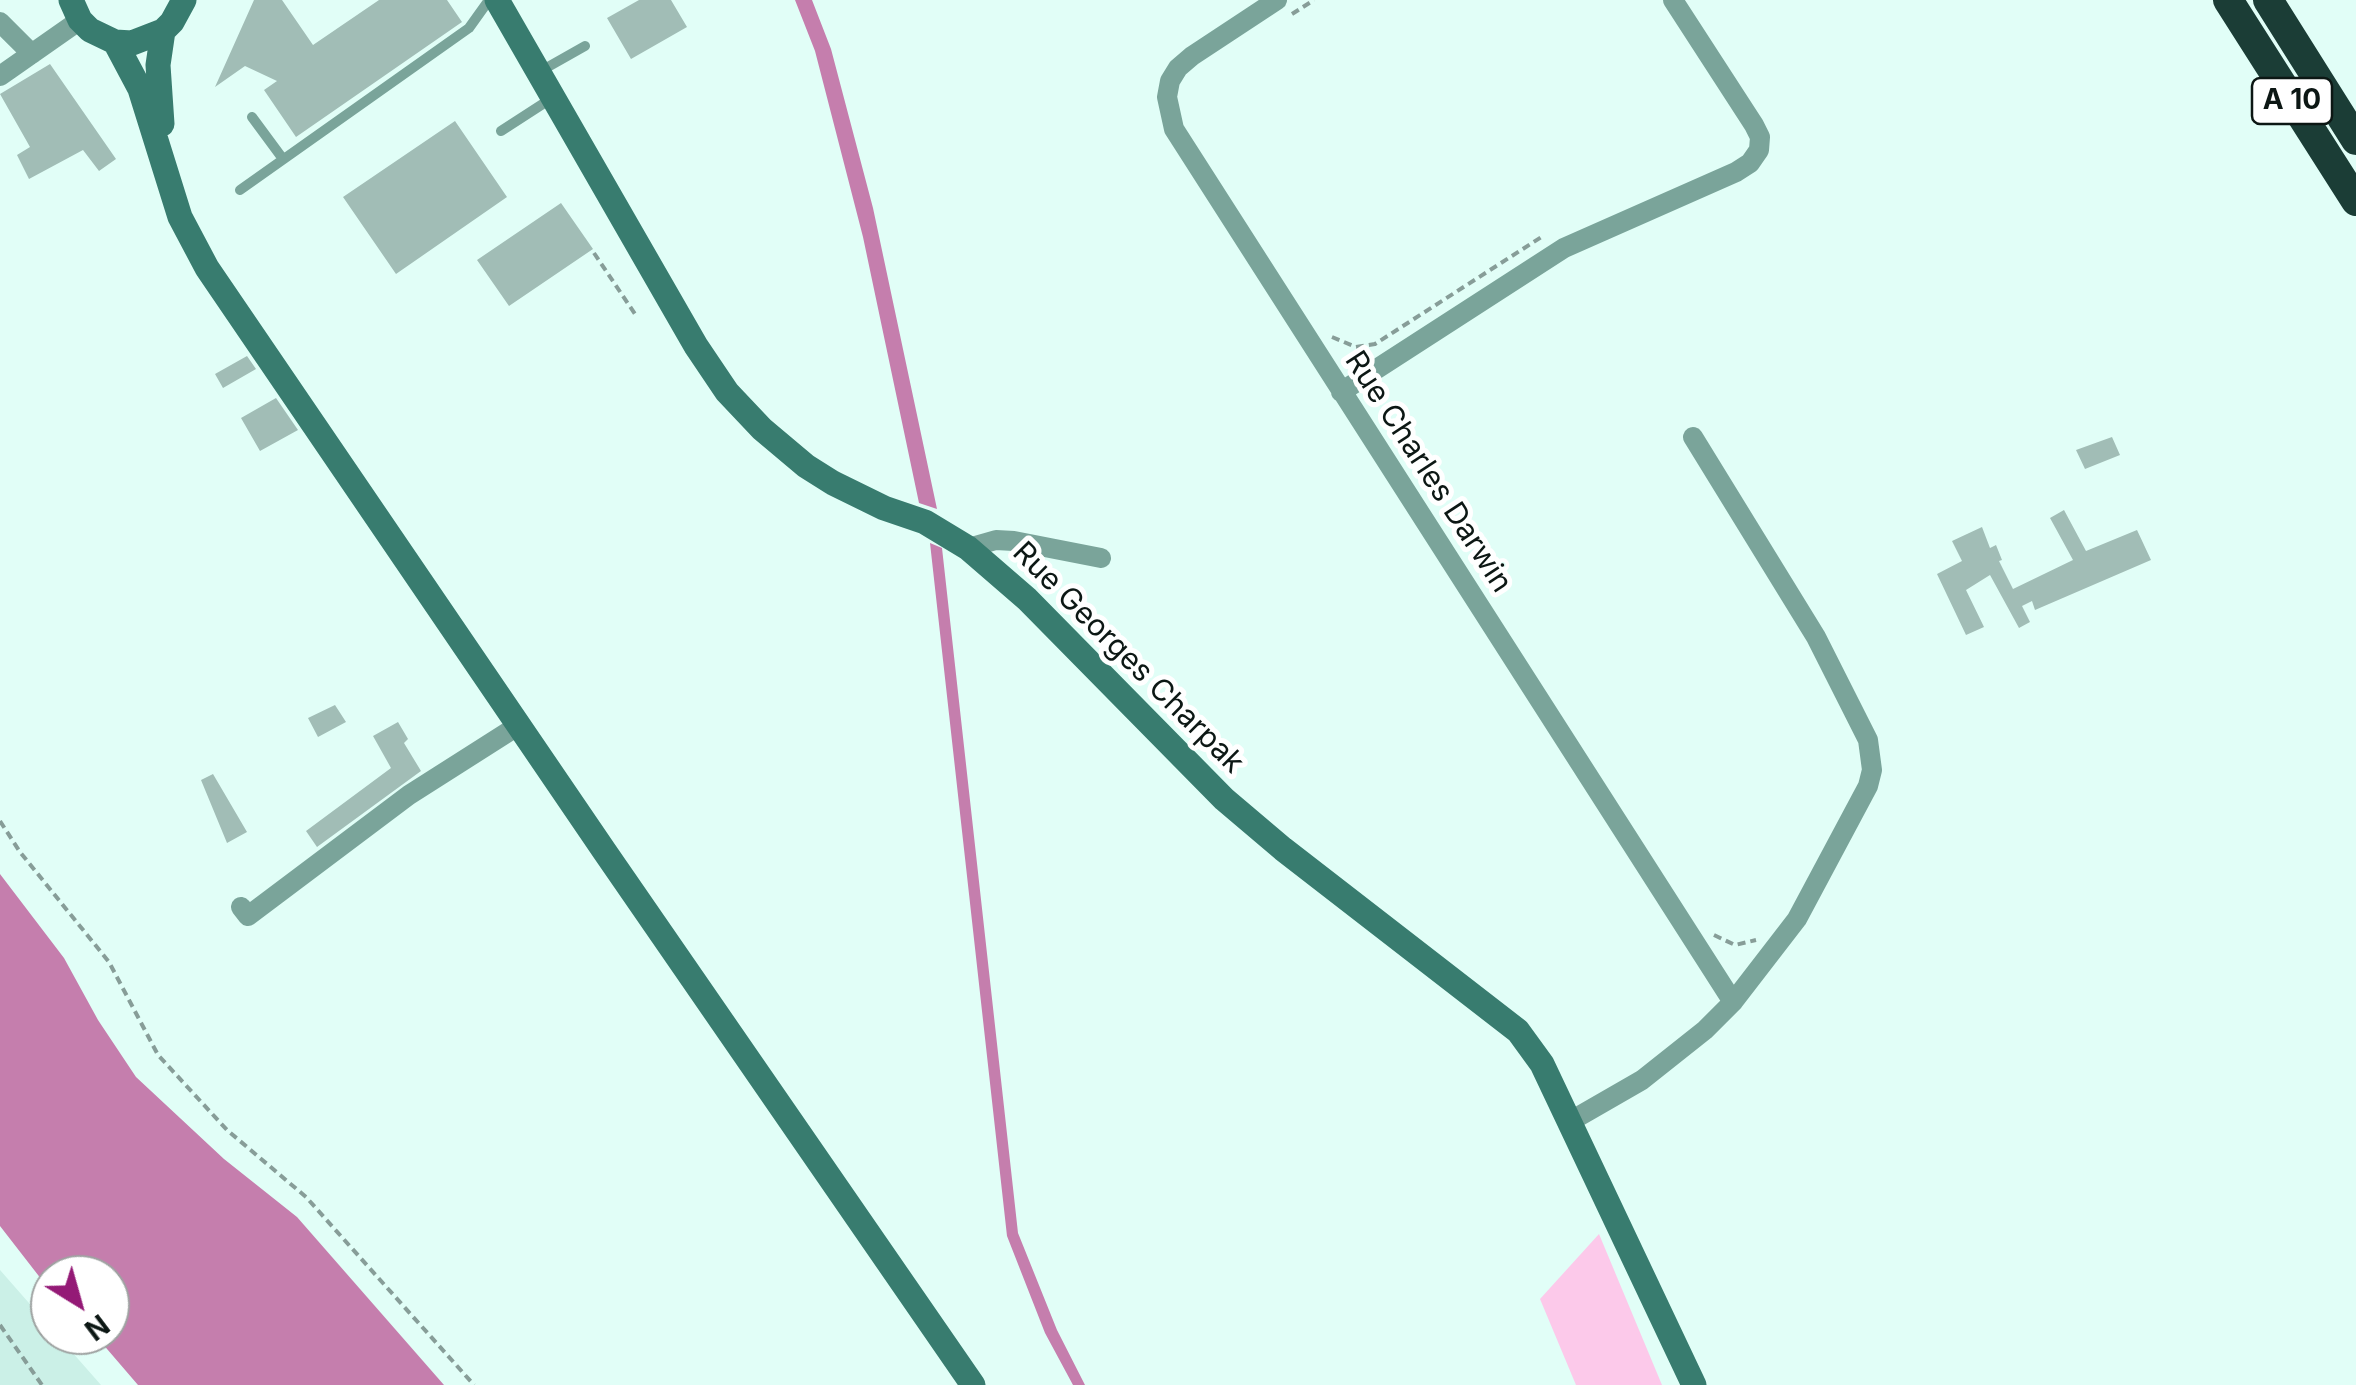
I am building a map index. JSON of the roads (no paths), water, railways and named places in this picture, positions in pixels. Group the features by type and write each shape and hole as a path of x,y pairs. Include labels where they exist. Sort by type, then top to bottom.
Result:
{"highway":[{"name":"A 10","path":"2228,0 2356,202"},
{"name":"A 10","path":"2268,0 2356,140"}],"street":[{"path":"0,76 32,54 75,10 102,38 115,42 148,39 172,22 184,0"},
{"name":"Rue Georges Charpak","path":"493,0 696,346 728,392 762,429 806,466 833,482 884,508 925,522 968,548 1027,600 1224,799 1518,1031 1542,1064 1694,1385"},
{"path":"1342,392 1564,248 1736,172 1750,162 1759,150 1760,137 1674,0"},
{"name":"Rue Charles Darwin","path":"1280,10 1192,56 1178,68 1170,81 1168,113 1174,129 1733,1002"},
{"path":"0,22 32,54"},
{"path":"162,31 158,64 164,159"},
{"path":"115,42 132,71 180,217 207,268 974,1385"},
{"path":"1569,1122 1653,1072 1733,1002 1797,920 1868,786 1872,755 1861,726 1804,614 1693,437"},
{"path":"968,548 996,540 1014,540 1101,558"},
{"path":"241,906 248,916 409,794 519,725"}],"lane":[{"path":"240,190 469,28 493,0"},
{"path":"538,72 585,46"},
{"path":"501,132 552,98"},
{"path":"252,116 283,159"}]}
